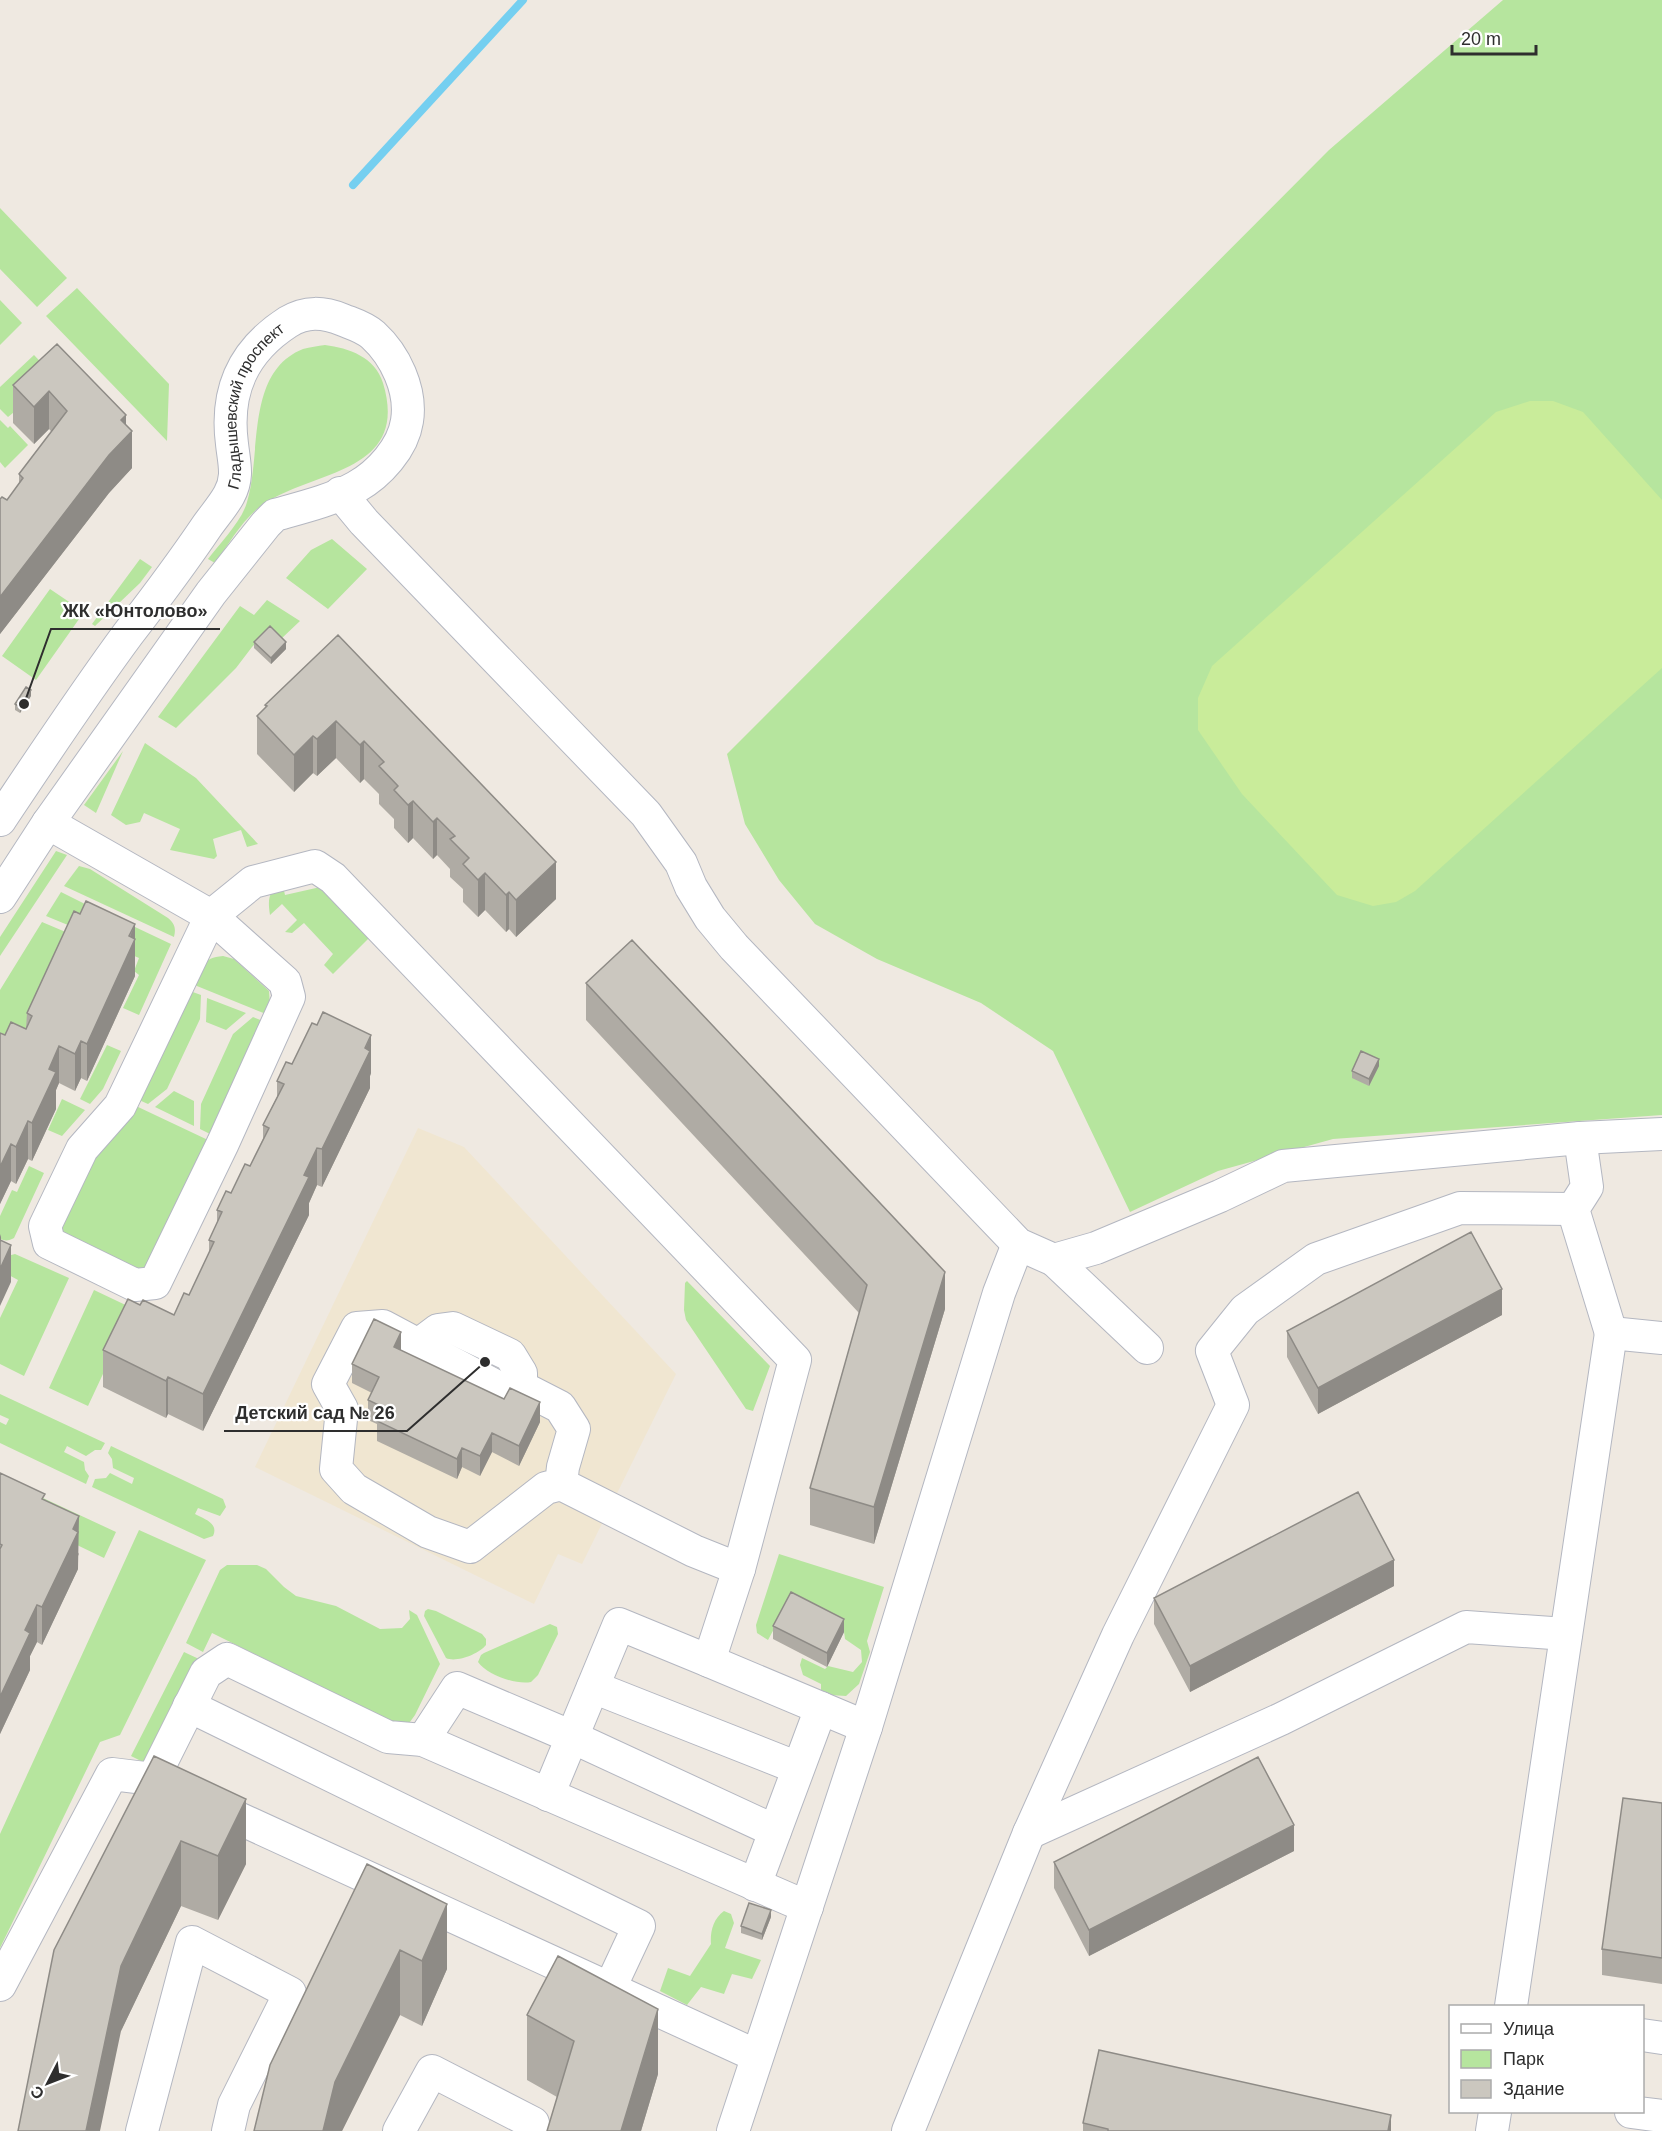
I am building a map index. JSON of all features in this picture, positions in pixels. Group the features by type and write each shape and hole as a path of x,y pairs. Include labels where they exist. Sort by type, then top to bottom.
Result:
{"street":[{"name":"Гладышевский проспект","path":"0,820 71,712 195,545 229,495 235,481 236,465 230,418 235,385 245,362 276,330 307,314 335,316 362,327 373,335 392,357 405,389 407,421 400,442 371,477 355,488 275,514 266,524 212,593 48,823 0,897"},
{"path":"340,493 364,522 646,814 681,863 691,886 710,918 734,947 1018,1244 1054,1260 1147,1348"},
{"path":"48,823 211,916 285,982 289,997 224,1143 155,1283 135,1285 49,1243 45,1226 82,1149 120,1106 211,916 253,882 315,866 333,878 795,1360 739,1569 709,1661"},
{"path":"1054,1260 1095,1248 1220,1196 1283,1166 1580,1138 1662,1134"},
{"path":"1511,2005 1611,1333 1573,1209 1587,1187 1580,1138"},
{"path":"908,2131 1029,1833 1118,1635 1233,1405 1212,1351 1245,1310 1316,1259 1460,1208 1573,1209"},
{"path":"733,2131 866,1727 999,1293 1018,1244"},
{"path":"561,1484 563,1467 574,1429 560,1407 521,1387 503,1390 382,1326 357,1328 328,1384 342,1409 336,1469 354,1489 428,1532 470,1547 546,1488 561,1484 694,1551 739,1569"},
{"path":"1611,1333 1662,1338"},
{"path":"548,1795 619,1624 866,1727"},
{"path":"1029,1833 1281,1719 1466,1627 1566,1634"},
{"path":"153,1779 206,1673 227,1659 388,1737 423,1740 807,1907"},
{"path":"593,1687 798,1768"},
{"path":"423,1740 457,1688 572,1737 775,1831"},
{"path":"189,1706 639,1926 610,1988"},
{"path":"755,1885 821,1708"},
{"path":"0,1985 112,1774 153,1779 758,2056"},
{"path":"142,2131 192,1942 290,1993 234,2105 228,2131"},
{"path":"1644,2035 1662,2038"},
{"path":"399,2131 432,2071 533,2123 531,2131"},
{"path":"1492,2131 1495,2113"},
{"path":"1639,2113 1662,2116"}],"shaded area":[{"path":"418,1128 464,1147 676,1374 582,1564 558,1554 534,1604 255,1467"}],"green space":[{"path":"1503,0 1662,0 1662,1115 1333,1139 1218,1171 1130,1212 1053,1051 981,1003 877,959 815,924 779,880 745,824 727,754 1329,150"},
{"path":"0,208 67,278 37,307 0,269"},
{"path":"77,288 169,384 167,441 46,316"},
{"path":"0,300 22,323 0,345"},
{"path":"325,345 360,355 379,374 383,383 388,413 382,436 369,453 350,466 281,494 261,506 242,525 215,563 208,559 236,524 247,502 259,416 272,376 285,360 303,349"},
{"path":"34,355 56,378 8,417 0,409 0,387"},
{"path":"1530,401 1553,401 1583,412 1662,500 1662,668 1415,891 1396,902 1373,906 1337,895 1242,794 1198,730 1198,698 1212,666 1496,412"},
{"path":"0,420 8,428 10,426 28,445 5,468 0,462"},
{"path":"332,539 367,569 328,609 286,578 311,550"},
{"path":"140,559 152,567 140,583 95,626 92,624"},
{"path":"50,589 84,612 36,680 2,656"},
{"path":"267,600 300,621 281,639 269,629 236,668 176,728 158,717 240,606 254,615"},
{"path":"145,743 196,778 258,844 247,847 241,830 213,839 217,856 214,859 170,850 180,829 144,813 140,822 126,825 111,815"},
{"path":"123,751 96,813 84,805"},
{"path":"56,851 67,855 0,956 0,937"},
{"path":"79,866 90,869 168,918 174,926 174,937 64,886"},
{"path":"281,878 285,895 325,886 373,934 333,974 324,965 333,954 304,923 292,933 285,932 297,920 282,904 270,915 270,895"},
{"path":"61,892 91,907 80,930 46,916"},
{"path":"99,910 171,944 139,1015 123,1008 139,975 134,971 139,958 86,935"},
{"path":"42,922 75,936 18,1058 0,1065 0,990"},
{"path":"223,956 234,959 269,991 270,1005 266,1014 192,984 207,961"},
{"path":"190,991 201,995 200,1019 167,1089 148,1104 139,1100"},
{"path":"207,998 246,1013 226,1030 206,1022"},
{"path":"253,1017 263,1021 210,1134 200,1129 201,1104 233,1034"},
{"path":"107,1045 121,1051 103,1089 90,1104 80,1099"},
{"path":"174,1091 194,1101 194,1126 155,1107"},
{"path":"62,1099 85,1110 62,1136 48,1130"},
{"path":"136,1106 208,1140 145,1269 137,1270 63,1233 61,1225 95,1153"},
{"path":"29,1166 44,1173 14,1238 0,1239 0,1216 12,1190 17,1192"},
{"path":"15,1254 69,1278 24,1376 0,1364 0,1318 18,1280 7,1274 0,1258"},
{"path":"687,1281 770,1366 753,1411 746,1409 686,1320 684,1310"},
{"path":"94,1290 155,1319 124,1329 88,1406 49,1388"},
{"path":"0,1394 105,1443 101,1450 95,1450 86,1456 67,1446 64,1452 84,1462 89,1476 86,1484 0,1443 0,1422 6,1425 9,1419 0,1415"},
{"path":"111,1446 223,1499 226,1507 220,1516 198,1508 195,1514 212,1525 213,1536 204,1539 92,1487 95,1479 106,1478 110,1473 132,1484 134,1478 113,1468 112,1459 108,1453"},
{"path":"0,1478 116,1532 104,1558 50,1532"},
{"path":"139,1530 206,1560 120,1735 100,1742 0,1948 0,1834"},
{"path":"779,1554 884,1587 867,1641 870,1652 859,1684 846,1696 830,1695 821,1690 821,1684 803,1675 800,1665 802,1658 825,1669 828,1666 853,1672 862,1662 861,1650 845,1639 844,1631 788,1603 768,1640 757,1633 756,1625"},
{"path":"227,1565 257,1565 266,1569 296,1596 336,1606 380,1629 402,1628 410,1619 409,1610 417,1615 440,1664 415,1715 407,1726 399,1725 212,1633 203,1652 186,1643 220,1570"},
{"path":"428,1609 482,1634 486,1639 486,1645 467,1657 446,1658 424,1616"},
{"path":"550,1624 557,1627 558,1634 538,1675 531,1682 525,1683 502,1678 482,1667 478,1662 484,1653"},
{"path":"184,1652 199,1659 149,1765 131,1756"},
{"path":"724,1911 731,1914 734,1923 725,1948 761,1960 752,1979 732,1974 724,1994 701,1987 687,2005 660,1991 668,1968 690,1976 711,1944 713,1926"}],"building":[{"path":"57,344 126,415 121,420 132,431 109,455 0,597 0,499 2,497 7,500 23,478 19,474 67,411 49,391 34,407 13,385"},
{"path":"270,626 286,642 271,658 254,642"},
{"path":"338,635 556,862 516,900 509,892 506,895 485,873 478,880 463,864 469,858 450,839 455,836 437,818 433,822 413,801 408,805 394,790 398,786 379,766 384,762 364,741 360,745 336,721 317,739 313,736 294,755 257,716 267,706 265,705"},
{"path":"26,687 31,690 20,707 15,704"},
{"path":"86,901 135,924 129,936 135,939 87,1044 81,1041 75,1054 59,1046 49,1069 56,1072 32,1123 28,1121 16,1147 11,1144 0,1167 0,1033 5,1035 11,1022 26,1029 32,1016 27,1013 74,911 80,914"},
{"path":"632,940 945,1272 874,1507 810,1488 867,1285 586,983"},
{"path":"323,1012 371,1035 365,1048 370,1051 322,1149 317,1148 304,1175 309,1177 203,1394 168,1377 166,1381 103,1350 128,1299 140,1305 143,1300 174,1315 184,1293 189,1295 214,1242 209,1240 222,1212 217,1210 226,1191 231,1193 245,1164 250,1166 269,1128 263,1125 284,1084 277,1081 286,1062 292,1064 312,1023 317,1025"},
{"path":"1361,1051 1379,1059 1369,1079 1352,1071"},
{"path":"1471,1232 1502,1289 1318,1388 1287,1331"},
{"path":"0,1240 11,1245 0,1269"},
{"path":"374,1319 401,1332 394,1347 504,1399 510,1388 540,1402 519,1446 492,1433 480,1456 462,1448 457,1459 377,1421 383,1407 368,1400 379,1377 352,1364"},
{"path":"0,1473 45,1494 42,1499 79,1516 73,1529 78,1532 42,1607 37,1605 25,1630 30,1633 0,1697 0,1549 2,1545 0,1544"},
{"path":"1358,1492 1394,1560 1190,1666 1154,1598"},
{"path":"791,1592 844,1619 827,1653 773,1626"},
{"path":"154,1756 246,1799 218,1856 181,1841 121,1966 86,2131 18,2131 54,1950"},
{"path":"1258,1757 1294,1825 1089,1930 1054,1862"},
{"path":"1623,1798 1662,1803 1662,1958 1602,1949"},
{"path":"367,1864 447,1904 422,1961 400,1950 335,2082 323,2131 254,2131 270,2065"},
{"path":"749,1903 771,1910 762,1934 741,1926"},
{"path":"558,1956 658,2009 621,2131 547,2131 574,2041 527,2015"},
{"path":"1099,2050 1391,2115 1388,2131 1108,2131 1108,2129 1083,2123"}],"waterway":[{"path":"353,185 523,0"}],"place":[{"name":"ЖК «Юнтолово»","path":"24,704"},
{"name":"Детский сад № 26","path":"485,1362"}]}
